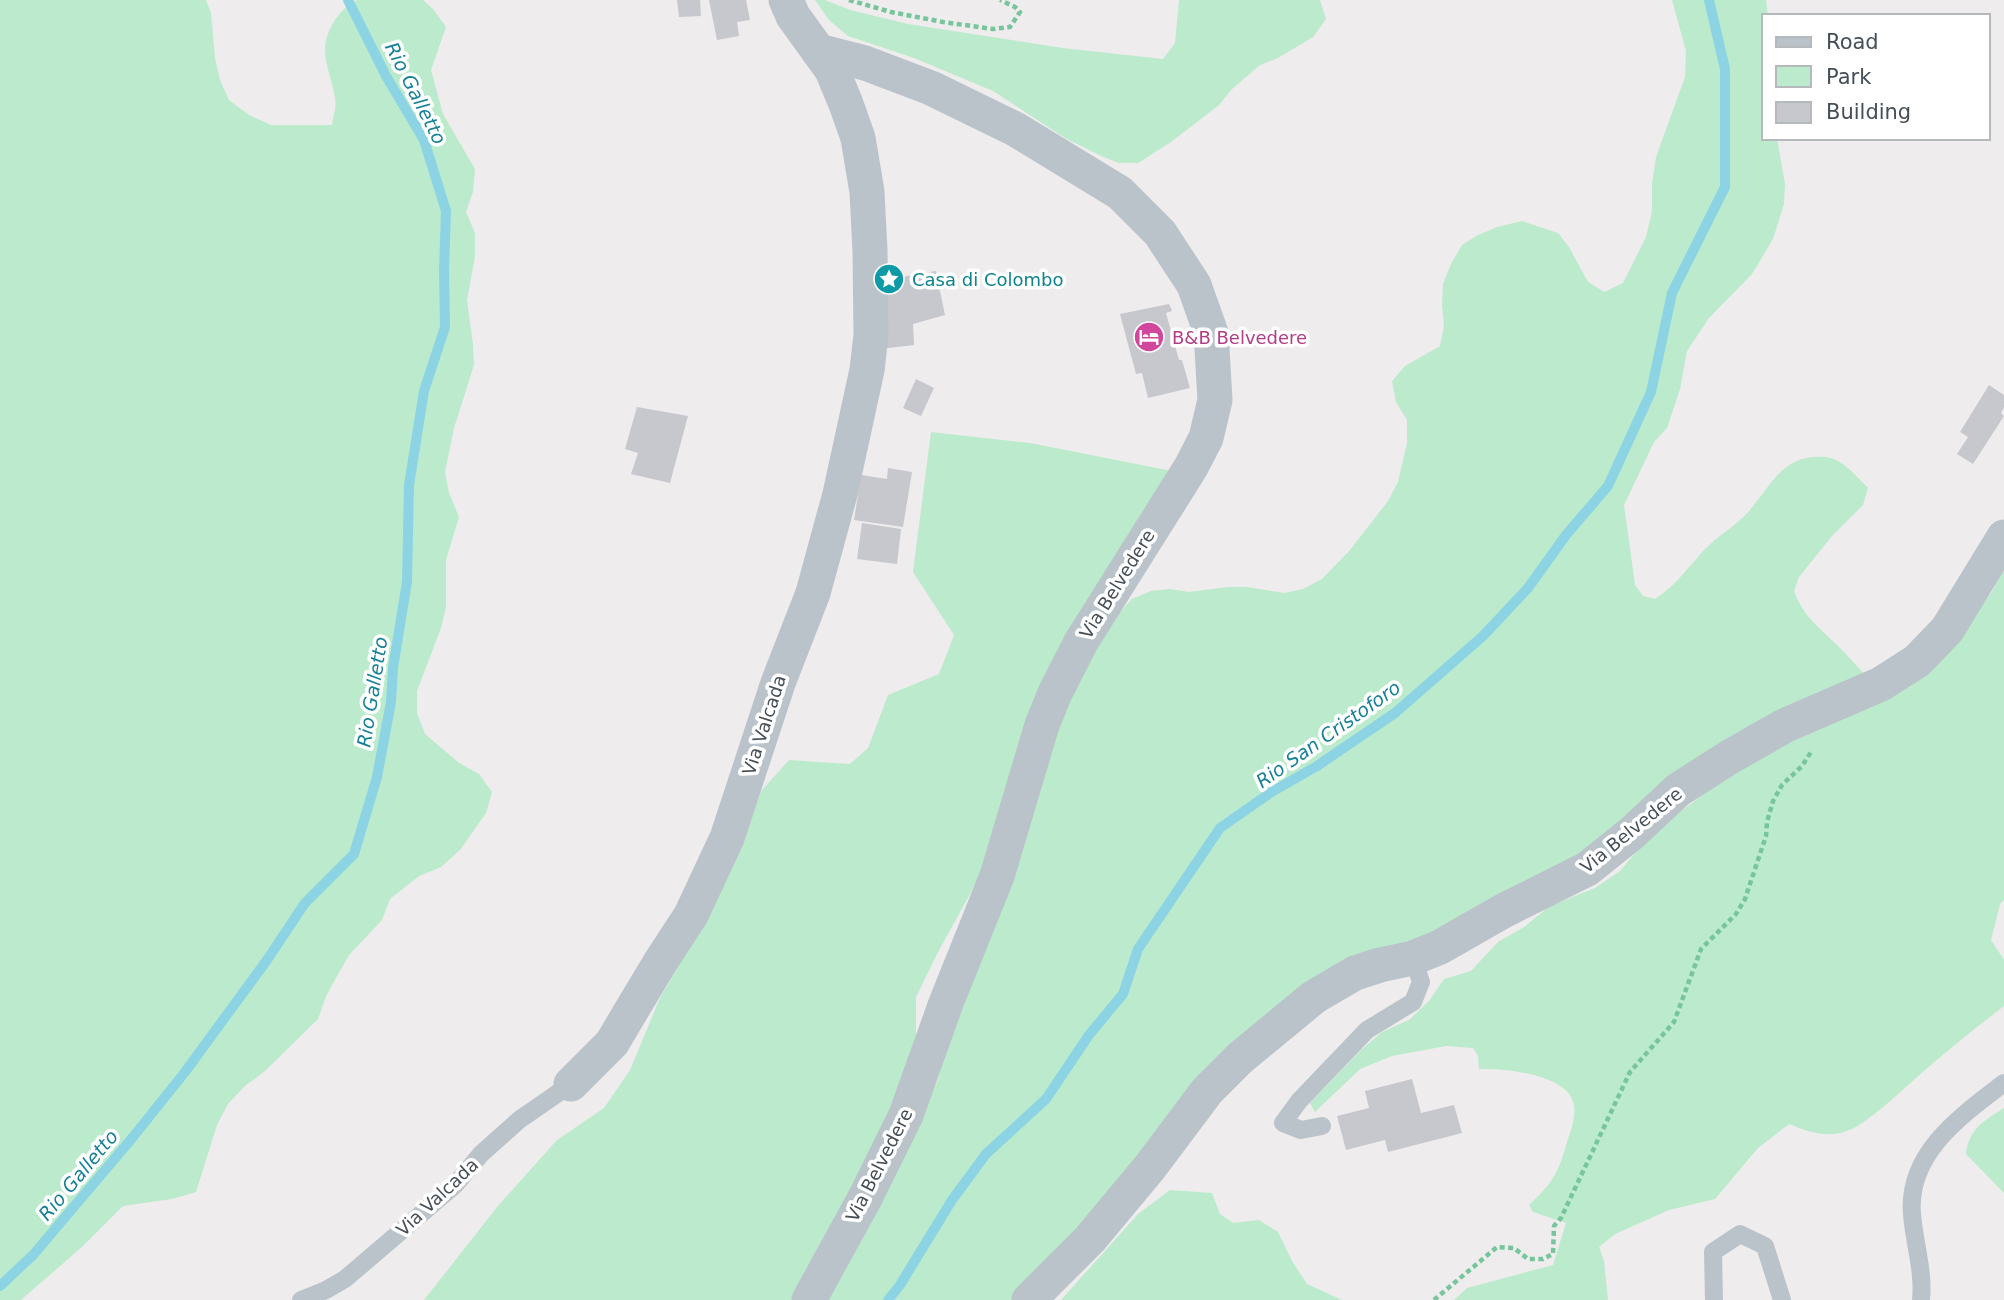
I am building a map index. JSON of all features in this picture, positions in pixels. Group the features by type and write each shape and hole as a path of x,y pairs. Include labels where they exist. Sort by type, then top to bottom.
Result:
{"street":[{"name":"Via Valcada","path":"570,1084 611,1042 691,915 727,838 778,683 813,593 840,494 867,370 871,335 867,192 858,138 832,70 793,16 786,0"},
{"name":"Via Belvedere","path":"809,1300 866,1196 906,1115 946,1003 997,876 1038,738 1055,693 1081,642 1191,467 1206,438 1215,400 1211,333 1194,285 1160,233 1120,194 1015,129 931,88 865,63 818,51"},
{"name":"Via Belvedere","path":"1029,1300 1090,1239 1208,1091 1240,1058 1314,997 1355,973 1413,958 1440,947 1503,911 1587,869 1632,833 1678,790 1728,758 1784,726 1881,684 1917,661 1947,630 2004,537"}],"lane":[{"path":"1322,1126 1301,1130 1283,1123 1299,1101 1367,1030 1413,1002 1421,982 1413,958"},
{"path":"1921,1300 1919,1254 1912,1214 1916,1174 1933,1145 1968,1110 2004,1083"},
{"name":"Via Valcada","path":"300,1300 345,1279 455,1185 481,1154 519,1119 570,1084"},
{"path":"1714,1300 1713,1252 1740,1234 1765,1246 1782,1300"}],"path":[{"path":"849,0 922,18 993,29 1010,27 1020,12 1015,6 1000,0"},
{"path":"1434,1300 1497,1247 1514,1248 1528,1259 1543,1259 1553,1254 1554,1226 1561,1217 1630,1072 1675,1022 1701,949 1735,914 1745,899 1766,836 1773,801 1782,785 1802,766 1813,748"}],"green space":[{"path":"0,0 206,0 211,13 220,80 229,100 249,115 271,125 332,125 335,101 326,62 326,41 340,14 357,0 423,0 446,27 431,70 443,114 475,169 473,192 466,212 475,233 475,256 467,300 474,365 454,428 445,472 449,493 459,517 446,560 446,607 441,628 417,691 417,713 425,734 459,763 479,774 492,792 486,813 460,850 441,867 419,876 390,899 382,920 349,955 326,996 318,1019 228,1104 217,1125 196,1192 172,1199 123,1206 83,1246 21,1300 0,1300"},
{"path":"815,0 825,0 850,10 908,24 1063,48 1163,59 1175,43 1179,0 1320,0 1326,19 1313,37 1278,58 1260,65 1231,90 1219,105 1171,142 1138,163 1119,163 1065,138 993,91 914,58 848,36 829,20"},
{"path":"1672,0 1766,0 1768,14 1762,14 1762,140 1777,140 1785,184 1784,204 1773,239 1752,274 1709,318 1687,351 1680,389 1667,428 1654,442 1624,505 1635,585 1643,596 1655,599 1663,594 1710,544 1750,510 1780,472 1799,460 1811,457 1831,458 1849,469 1868,488 1863,505 1832,536 1799,577 1794,591 1808,616 1866,676 1607,843 1443,933 1369,954 1018,1300 818,1300 892,1171 938,1080 952,1019 1074,681 1119,613 1132,599 1151,591 1170,589 1189,592 1247,587 1285,593 1303,589 1322,579 1350,550 1388,501 1398,482 1407,443 1407,420 1396,402 1392,381 1405,366 1440,346 1444,326 1443,284 1462,245 1497,227 1522,221 1558,233 1588,282 1604,292 1623,283 1646,237 1652,211 1656,157 1685,77 1686,51"},
{"path":"931,432 1030,443 1172,471 986,865 916,997 916,1044 905,1092 798,1300 424,1300 498,1206 557,1140 604,1108 630,1070 660,998 713,906 762,790 789,760 850,764 868,748 888,695 939,674 954,635 913,572"},
{"path":"2004,570 2004,900 2000,904 1991,940 2004,960 2004,1006 1861,1124 1836,1134 1820,1134 1789,1124 1758,1148 1715,1199 1669,1210 1615,1234 1599,1247 1604,1261 1608,1300 1454,1300 1467,1288 1553,1265 1566,1223 1533,1212 1529,1205 1554,1177 1561,1162 1574,1119 1574,1105 1570,1095 1561,1086 1534,1075 1479,1069 1478,1056 1473,1048 1446,1046 1392,1056 1360,1069 1315,1112 1310,1103 1382,1032 1409,1020 1429,1001 1444,979 1471,971 1498,942 1524,927 1550,906 1595,888 1620,871 1651,834 1742,765 1947,651 1991,593"},
{"path":"2004,1108 2004,1193 1966,1154 1974,1131"},
{"path":"1170,1190 1212,1193 1220,1214 1233,1223 1259,1220 1278,1232 1307,1284 1342,1300 1061,1300 1138,1214"}],"building":[{"path":"677,0 700,0 701,16 679,17"},
{"path":"709,0 746,0 750,20 737,22 739,36 717,40"},
{"name":"Casa di Colombo","path":"936,271 945,315 913,324 914,345 880,349 873,282"},
{"name":"B&B Belvedere","path":"1169,304 1172,311 1166,313 1190,388 1148,398 1142,373 1136,374 1120,314"},
{"path":"916,379 934,388 921,416 903,408"},
{"path":"1989,385 2004,395 2001,413 2004,416 1973,464 1957,454 1968,437 1960,432"},
{"path":"637,407 688,416 670,483 631,474 638,453 625,449"},
{"path":"888,468 912,472 903,527 854,520 861,475 887,479"},
{"path":"862,523 901,529 897,564 857,559"},
{"path":"1412,1079 1421,1113 1454,1105 1462,1133 1388,1152 1385,1140 1346,1150 1337,1116 1369,1108 1365,1091"}],"waterway":[{"name":"Rio Galletto","path":"0,1286 33,1255 133,1137 185,1072 305,903 354,854 377,777 391,702 393,668 407,582 409,485 424,391 445,327 446,211 424,140 386,76 348,0"},
{"name":"Rio San Cristoforo","path":"888,1300 952,1200 986,1154 1046,1099 1089,1035 1123,994 1138,949 1220,828 1395,713 1483,636 1528,588 1566,535 1608,486 1651,392 1672,293 1725,187 1725,69 1709,0"}],"place":[{"name":"Casa di Colombo","path":"889,279"},
{"name":"B&B Belvedere","path":"1149,337"}]}
